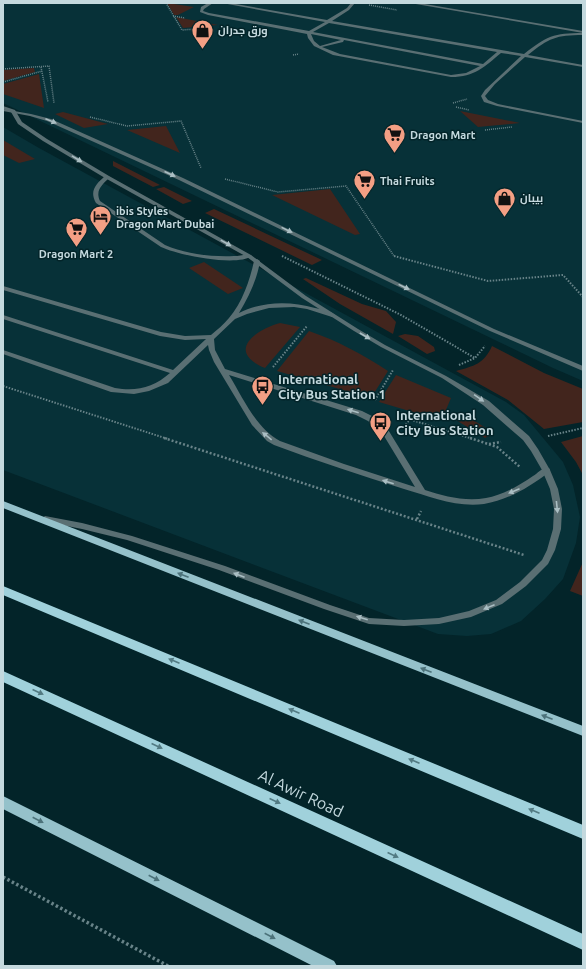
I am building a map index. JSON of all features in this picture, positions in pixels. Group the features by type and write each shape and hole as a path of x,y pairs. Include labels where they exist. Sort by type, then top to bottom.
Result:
{"highway":[{"path":"3,590 583,832"},
{"name":"Al Awir Road","path":"3,676 583,942"},
{"path":"560,822 583,825"}],"main road":[{"path":"3,504 583,731"},
{"path":"3,802 329,966"}],"street":[{"path":"211,3 202,8 201,11 208,14 484,65"},
{"path":"224,3 583,66"},
{"path":"310,33 348,10 353,3"},
{"path":"412,3 583,33"},
{"path":"310,33 313,42 332,53 451,76 470,75 501,51"},
{"path":"583,33 548,39 509,70 484,93 483,96 486,101 496,105 583,122"},
{"path":"320,47 332,42 351,40"},
{"path":"3,107 49,120 181,179 492,330 583,369"},
{"path":"3,112 13,111"},
{"path":"13,111 16,118 26,128 107,177 249,256 279,279 332,315 402,356 466,389 498,413 526,438 546,470 554,489 558,508 557,529 551,550 545,562 523,584 500,602 471,614 439,621 404,623 369,621 222,568 129,538 82,526 35,517"},
{"path":"107,177 98,185 96,189 96,198 98,202 163,246 180,253 202,258 234,258 249,256"},
{"path":"232,318 248,290 257,261"},
{"path":"3,288 160,334 185,338 210,337"},
{"path":"3,352 124,392 136,392 150,389 164,381 232,318 251,309 273,304 289,304 320,310 332,315"},
{"path":"3,317 174,372"},
{"path":"210,337 215,356 223,371 256,425 270,439 359,473 449,499 484,501 520,489 535,480 546,470"},
{"path":"223,371 366,416 384,430 422,492"}],"path":[{"path":"3,69 49,66 55,106"},
{"path":"3,82 42,71"},
{"path":"453,102 471,98"},
{"path":"90,117 127,126 181,121 202,170"},
{"path":"218,177 278,192 346,186 394,256 488,281 563,275 583,297"},
{"path":"276,253 401,316 475,358"},
{"path":"260,383 320,310"},
{"path":"429,370 459,365 475,358 484,349 492,330"},
{"path":"366,416 402,356"},
{"path":"3,386 417,519 545,562"},
{"path":"371,407 497,447 535,480"},
{"path":"3,877 168,966"}],"shaded area":[{"path":"3,3 583,3 583,381 553,368 3,103"},
{"path":"167,3 194,7 178,15 174,15"},
{"path":"176,17 218,25 183,28"},
{"path":"34,68 35,72 3,81 3,70"},
{"path":"39,74 44,108 3,94 3,84"},
{"path":"460,111 520,123 478,127"},
{"path":"63,112 108,124 84,128 55,114"},
{"path":"166,126 180,153 127,130"},
{"name":"Dragon Mart 2","path":"3,127 506,402 524,415 563,462 573,485 580,517 576,543 563,579 545,599 521,621 491,634 467,636 438,634 3,470"},
{"path":"3,140 35,159 19,163 3,155"},
{"path":"113,161 160,185 153,187 113,166"},
{"path":"164,187 192,201 183,204 156,189"},
{"path":"330,189 360,234 355,235 272,195"},
{"path":"214,209 322,260 312,265 205,213"},
{"path":"204,262 243,288 228,294 189,268"},
{"path":"306,278 362,304 386,311 396,322 393,334 340,304 303,279"},
{"path":"280,323 300,327 265,368 253,362 247,355 246,349 248,342 261,331"},
{"path":"309,331 350,348 388,371 371,398 277,371"},
{"path":"405,334 418,336 434,347 435,351 427,354 398,336"},
{"path":"492,346 544,373 583,389 583,422 544,429 508,400 456,371 468,368 482,361"},
{"path":"396,375 451,398 443,417 428,413 426,416 379,402"},
{"path":"465,415 494,433 485,438 456,420"},
{"path":"583,436 583,475 576,462 561,442"},
{"path":"583,562 583,596 570,591"}],"place":[{"name":"ورق جدران","path":"203,50"},
{"name":"Dragon Mart","path":"394,154"},
{"name":"Thai Fruits","path":"364,200"},
{"name":"بيبان","path":"505,218"},
{"name":"ibis Styles Dragon Mart Dubai","path":"101,236"},
{"name":"Dragon Mart 2","path":"76,248"},
{"name":"International City Bus Station 1","path":"262,406"},
{"name":"International City Bus Station","path":"380,442"}]}
